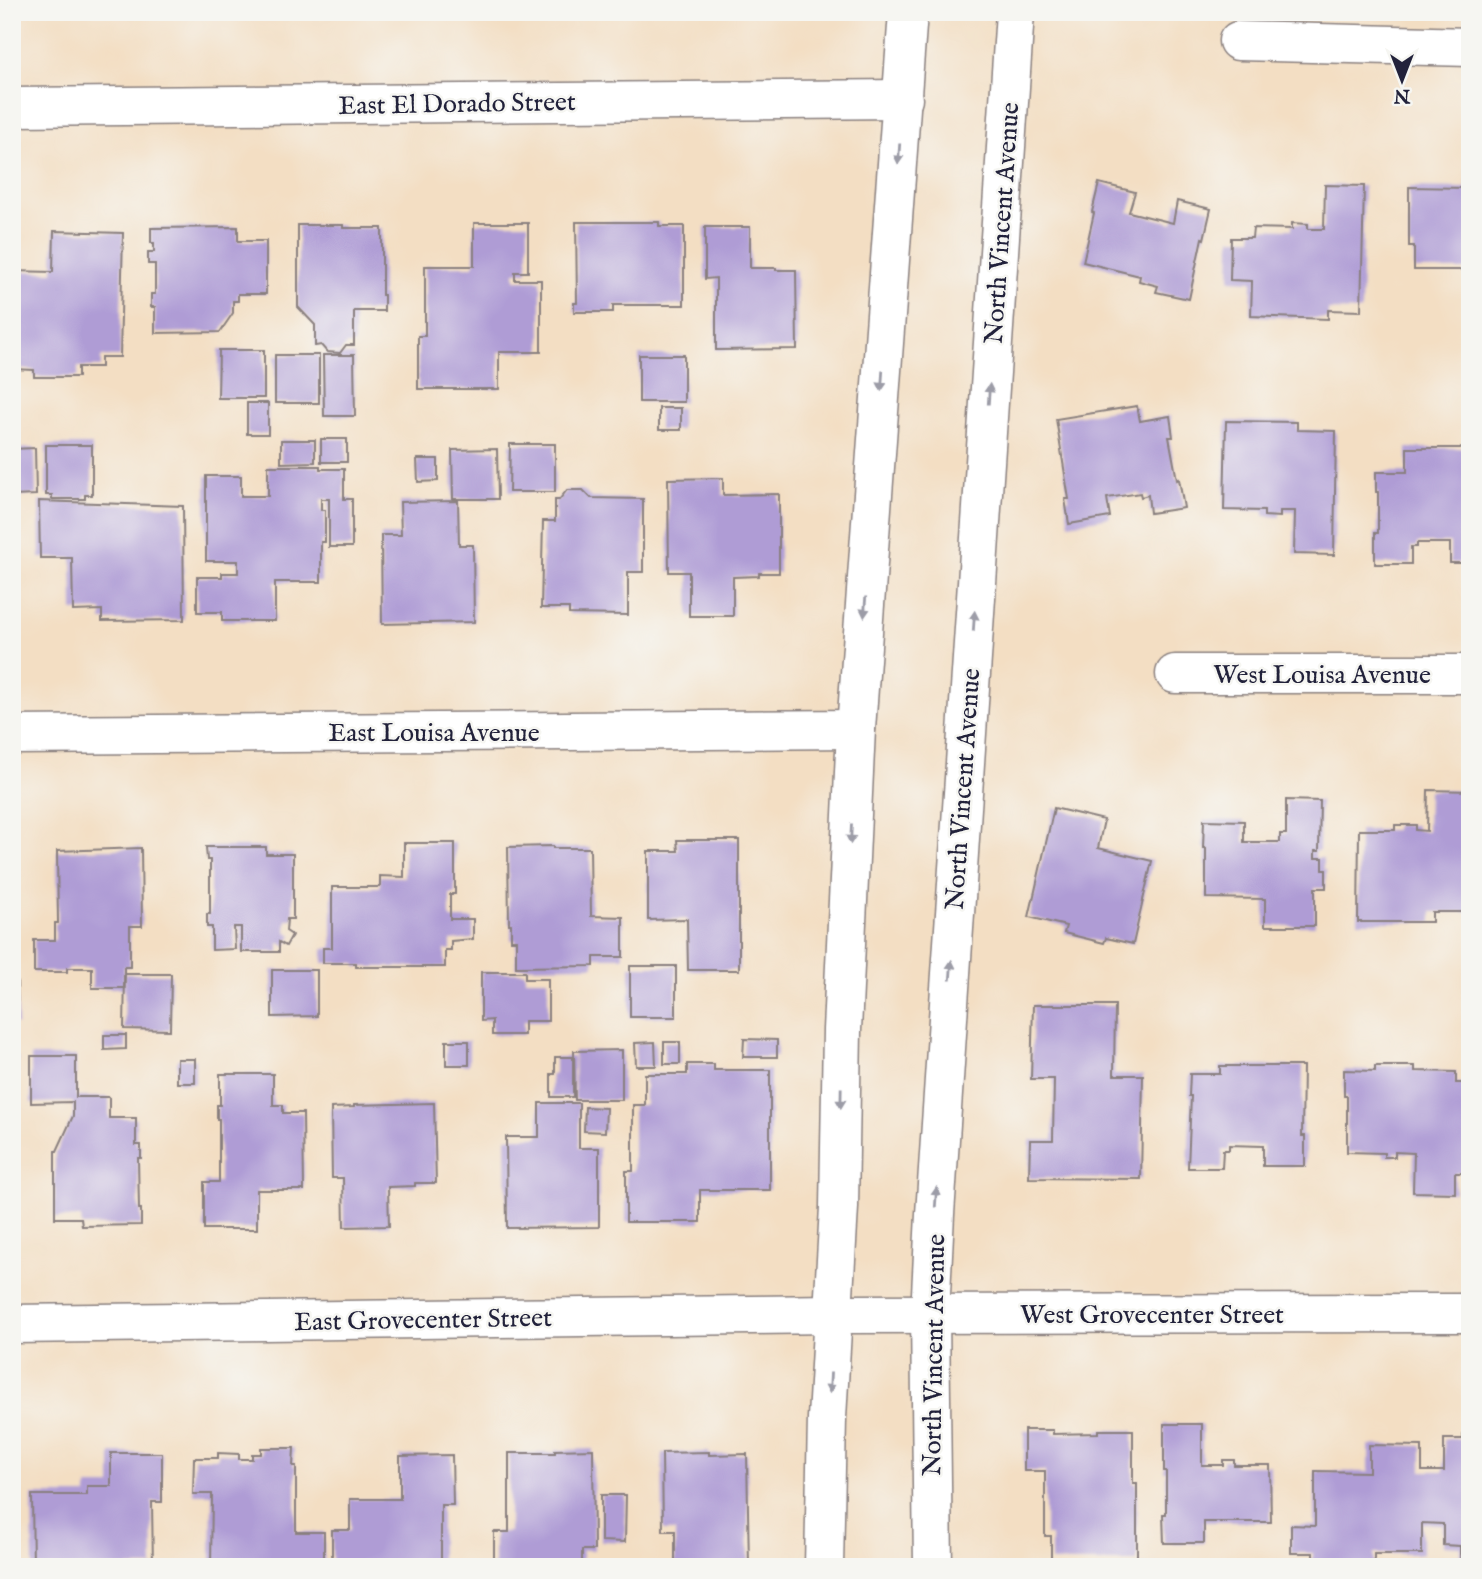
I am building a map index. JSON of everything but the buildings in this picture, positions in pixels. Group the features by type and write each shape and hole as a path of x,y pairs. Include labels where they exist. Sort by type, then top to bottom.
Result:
{"street":[{"path":"824,1567 827,1418 839,1207 842,1030 856,729 908,12"},
{"name":"North Vincent Avenue","path":"933,1567 930,1314 935,1214 1015,12"},
{"path":"1238,41 1470,47"},
{"name":"East El Dorado Street","path":"12,107 903,99"},
{"name":"West Louisa Avenue","path":"1175,674 1470,674"},
{"name":"East Louisa Avenue","path":"12,735 856,729"},
{"name":"West Grovecenter Street","path":"834,1314 1470,1313"},
{"name":"East Grovecenter Street","path":"12,1324 834,1314"}]}
